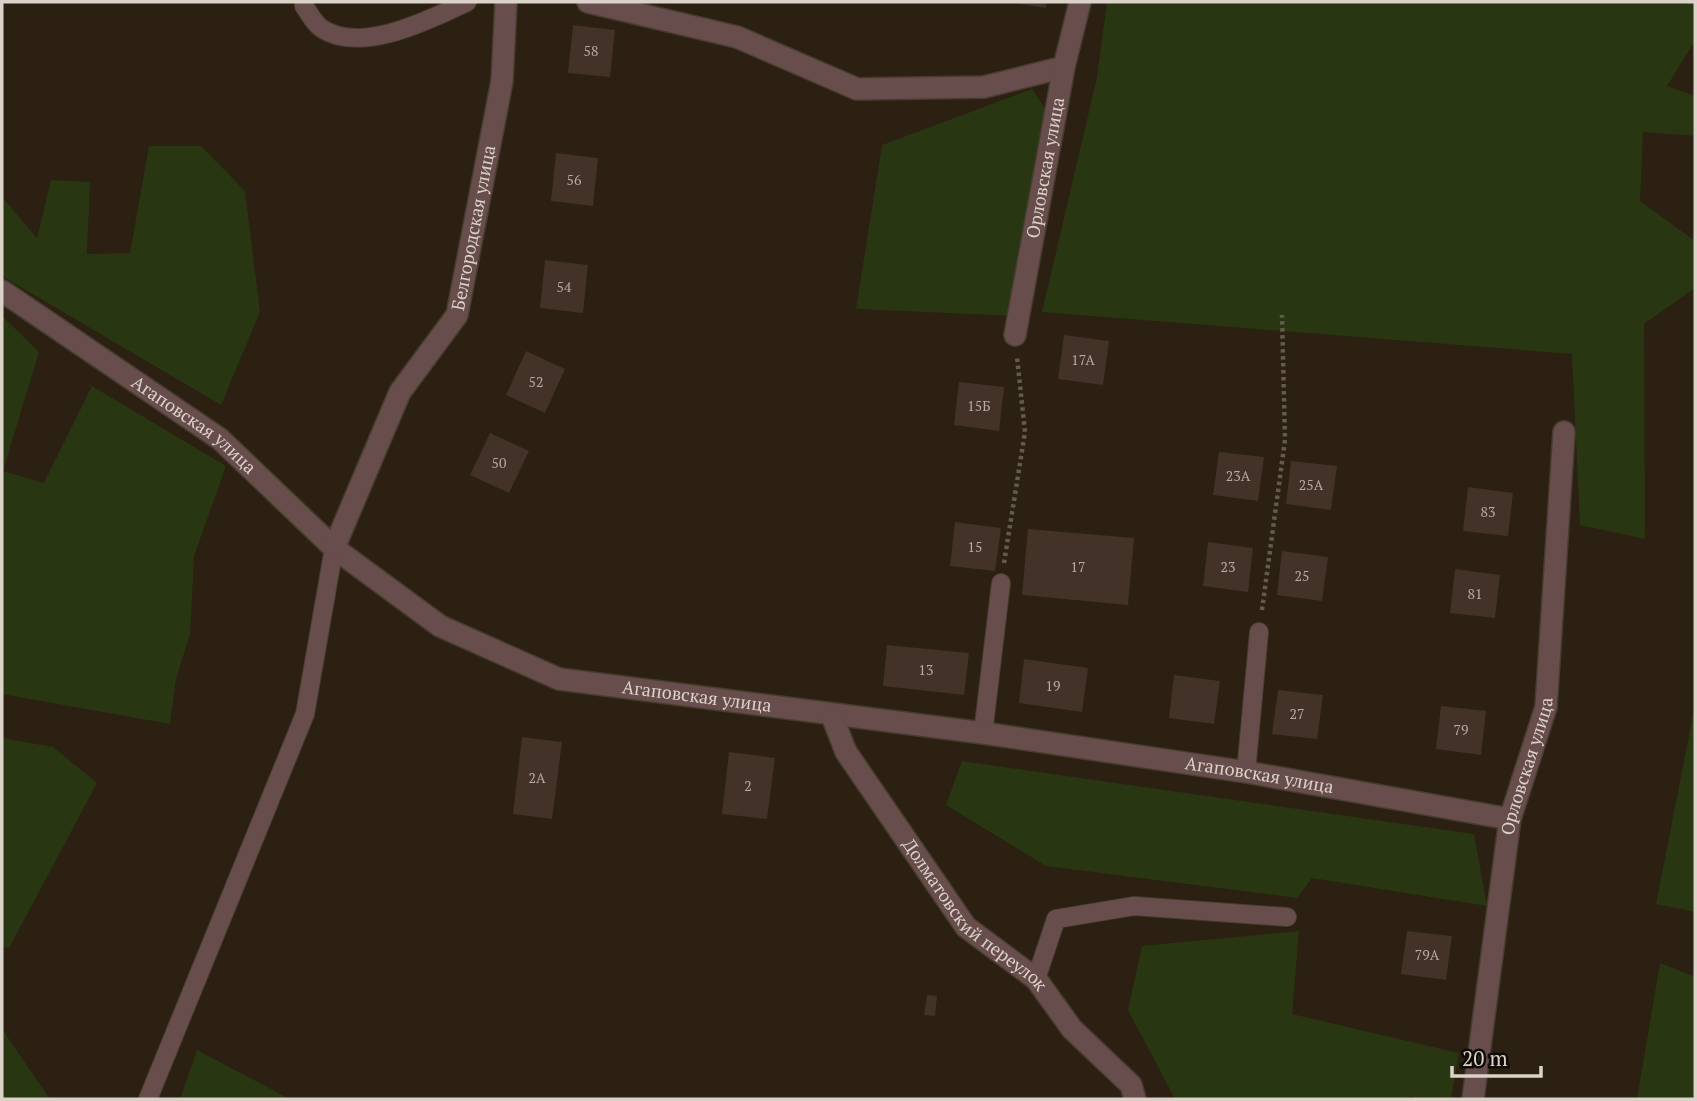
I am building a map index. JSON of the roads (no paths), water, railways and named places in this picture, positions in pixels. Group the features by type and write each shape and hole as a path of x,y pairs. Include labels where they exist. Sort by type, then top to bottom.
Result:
{"street":[{"name":"Белгородская улица","path":"334,548 400,392 457,315 502,81 506,2"},
{"path":"588,2 737,37 857,89 984,87 1064,67"},
{"name":"Орловская улица","path":"1015,335 1064,67 1080,2"},
{"name":"Агаповская улица","path":"2,291 220,439 334,548 440,626 559,679 832,716 983,733 1246,772 1510,819"},
{"name":"Орловская улица","path":"1473,1099 1510,819 1546,707 1564,432"},
{"name":"Долматовский переулок","path":"832,716 846,752 966,927 1036,979 1072,1029 1131,1085 1135,1099"}],"lane":[{"path":"304,2 304,6 320,27 342,37 372,37 402,29 467,2"},
{"path":"148,1099 305,714 334,548"},
{"path":"983,733 1001,583"},
{"path":"1246,772 1259,632"},
{"path":"1036,979 1056,919 1134,905 1287,917"}]}
